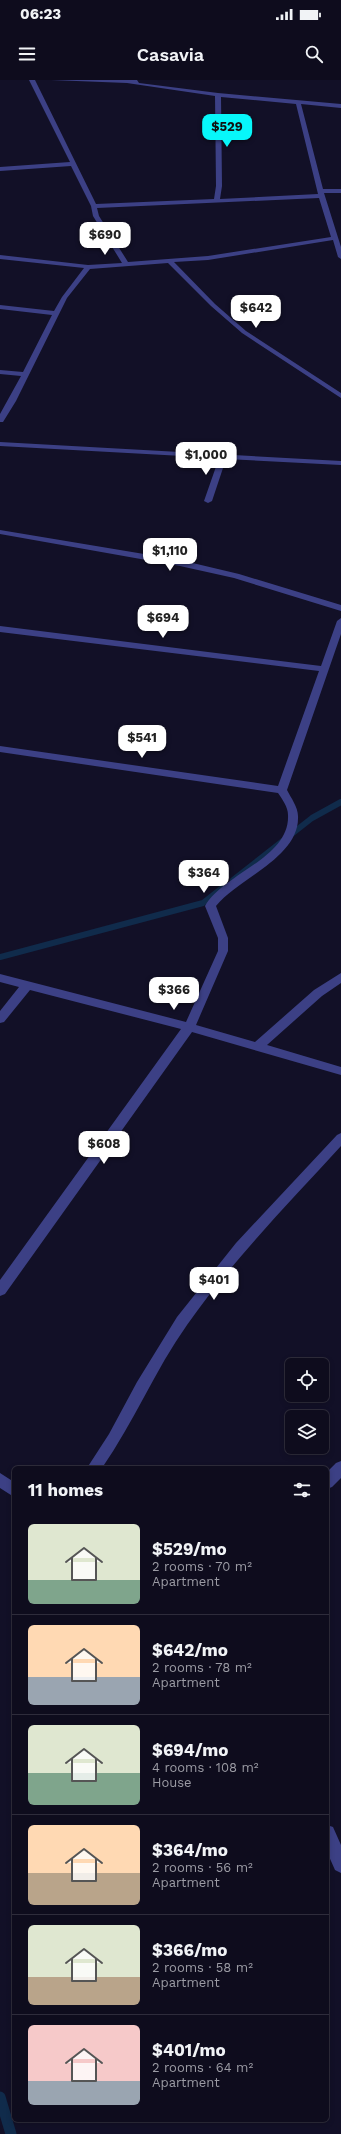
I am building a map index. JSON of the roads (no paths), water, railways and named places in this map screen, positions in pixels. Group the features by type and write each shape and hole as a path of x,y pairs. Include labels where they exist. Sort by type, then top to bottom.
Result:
{"street":[{"path":"32,80 94,206 96,216 125,263"},
{"path":"54,80 129,83 298,103 341,106"},
{"path":"129,83 158,80"},
{"path":"217,199 219,186 218,94"},
{"path":"298,103 306,126 310,151 321,193 341,257"},
{"path":"0,169 72,164"},
{"path":"94,206 341,191"},
{"path":"0,256 88,267 228,255 335,238"},
{"path":"170,261 176,269 194,283 213,305 244,332 341,396"},
{"path":"0,420 12,401 64,298 88,267"},
{"path":"0,308 56,312"},
{"path":"0,372 25,374"},
{"path":"0,444 341,464"},
{"path":"208,501 224,457"},
{"path":"0,532 180,563 236,576 341,608"},
{"path":"0,1290 189,1027 224,951 223,938 210,906 216,896 234,882 254,870 286,843 294,826 293,813 282,790 341,621"},
{"path":"0,629 324,669"},
{"path":"0,749 282,790"},
{"path":"257,1047 318,992 341,977"},
{"path":"0,978 28,984 189,1027 341,1071"},
{"path":"0,1019 28,984"},
{"path":"95,1466 114,1439 142,1386 182,1321 241,1247 341,1138"},
{"path":"329,1480 341,1468"},
{"path":"0,1480 12,1489"},
{"path":"329,1837 341,1864"}],"waterway":[{"path":"233,880 312,818 341,802"},
{"path":"0,957 203,903 222,888"},
{"path":"0,2097 11,2134"}]}
